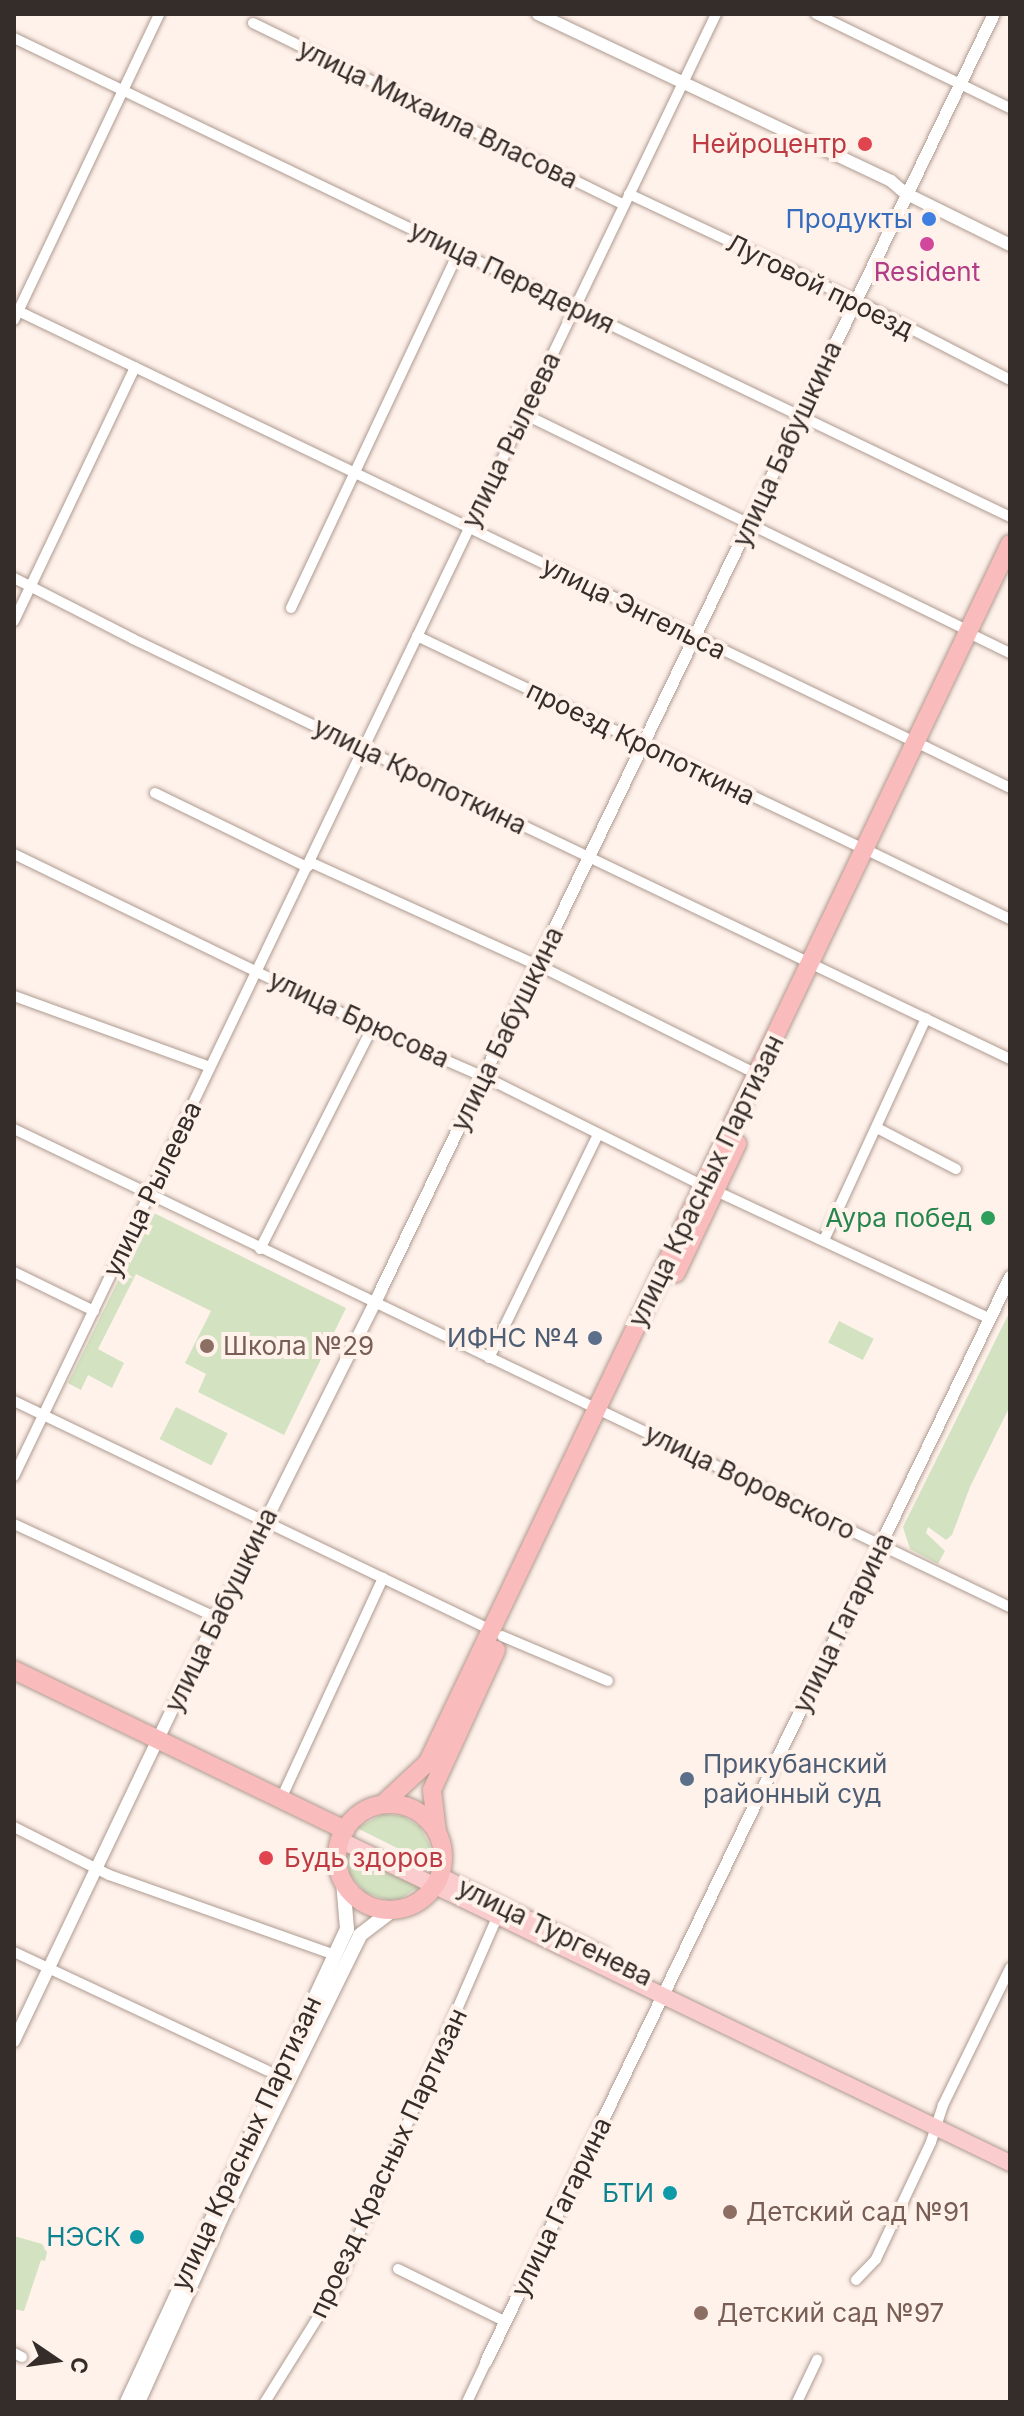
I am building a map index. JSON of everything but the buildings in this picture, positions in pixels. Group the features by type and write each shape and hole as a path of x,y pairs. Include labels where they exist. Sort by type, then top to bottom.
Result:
{"highway":[{"name":"улица Красных Партизан","path":"342,1835 361,1813 383,1804 428,1762 496,1633 973,634 1010,544"},
{"name":"улица Красных Партизан","path":"973,634 1010,568"},
{"name":"улица Красных Партизан","path":"710,1188 757,1074 814,965"},
{"name":"улица Красных Партизан","path":"437,1881 442,1861 432,1790 496,1633"},
{"name":"улица Тургенева","path":"14,1670 154,1745 342,1835"},
{"name":"улица Тургенева","path":"14,1682 280,1801 342,1835"},
{"path":"383,1804 409,1807 420,1813 437,1832"},
{"path":"342,1835 338,1863 343,1881 354,1895 368,1905 394,1909 417,1902 437,1881"}],"main road":[{"name":"улица Тургенева","path":"342,1835 936,2122 1010,2163"},
{"name":"улица Красных Партизан","path":"127,2402 335,1955 348,1918 343,1881"},
{"name":"улица Тургенева","path":"437,1881 497,1917 666,1992"},
{"name":"улица Красных Партизан","path":"138,2402 221,2218 360,1935 368,1925 394,1909"},
{"name":"улица Тургенева","path":"936,2122 1010,2152"}],"street":[{"path":"16,313 159,14"},
{"path":"538,14 891,181 905,193 1010,245"},
{"name":"улица Рылеева","path":"14,1476 716,14"},
{"path":"816,14 1010,108"},
{"name":"улица Бабушкина","path":"14,2041 154,1745 374,1303 803,416 854,300 994,14"},
{"name":"улица Михаила Власова","path":"253,23 627,199"},
{"name":"улица Передерия","path":"14,38 1010,517"},
{"name":"Луговой проезд","path":"627,199 854,300 1010,380"},
{"path":"291,608 459,251"},
{"name":"улица Энгельса","path":"16,313 135,367 1010,788"},
{"path":"14,621 135,367"},
{"path":"524,414 1010,653"},
{"name":"улица Кропоткина","path":"14,578 1010,1059"},
{"name":"проезд Кропоткина","path":"417,636 1010,919"},
{"path":"155,793 307,867 312,863 537,965 757,1074"},
{"name":"улица Брюсова","path":"14,854 372,1028 483,1077 598,1135 990,1319"},
{"name":"улица Рылеева","path":"14,996 210,1067"},
{"path":"824,1240 926,1018"},
{"path":"260,1249 372,1028"},
{"path":"877,1128 956,1169"},
{"name":"улица Воровского","path":"14,1129 1010,1607"},
{"path":"489,1358 598,1135"},
{"path":"14,1272 94,1311"},
{"name":"улица Гагарина","path":"467,2402 1010,1277"},
{"path":"14,1401 496,1633 608,1681"},
{"path":"14,1524 217,1618"},
{"path":"280,1801 383,1578"},
{"path":"14,1827 182,1902 335,1955"},
{"name":"проезд Красных Партизан","path":"265,2402 335,2290 497,1917"},
{"path":"14,1952 268,2071"},
{"path":"856,2280 876,2259 931,2142 936,2122 1010,1968"},
{"path":"398,2269 506,2322"},
{"path":"797,2402 817,2360"}],"green space":[{"path":"152,1212 346,1308 284,1435 198,1392 206,1374 185,1363 211,1311 136,1274 98,1349 124,1363 112,1388 88,1375 81,1390 68,1383"},
{"path":"1010,1311 1010,1406 970,1487 952,1535 946,1540 928,1527 926,1533 945,1551 938,1564 910,1549 903,1527"},
{"path":"839,1321 874,1339 863,1360 828,1342"},
{"path":"176,1407 228,1433 211,1465 160,1439"},
{"path":"383,1814 403,1816 420,1827 430,1845 431,1865 357,1828"},
{"path":"346,1852 420,1886 400,1899 388,1900 366,1893 350,1875"},
{"path":"14,2236 42,2244 47,2252 45,2261 41,2260 24,2311 14,2309"}],"place":[{"name":"Нейроцентр","path":"865,144"},
{"name":"Продукты","path":"929,219"},
{"name":"Resident","path":"927,244"},
{"name":"Аура побед","path":"988,1218"},
{"name":"ИФНС №4","path":"595,1338"},
{"name":"Школа №29","path":"207,1346"},
{"name":"Прикубанский районный суд","path":"687,1779"},
{"name":"Будь здоров","path":"266,1858"},
{"name":"БТИ","path":"670,2193"},
{"name":"Детский сад №91","path":"730,2212"},
{"name":"НЭСК","path":"137,2237"},
{"name":"Детский сад №97","path":"701,2313"}]}
